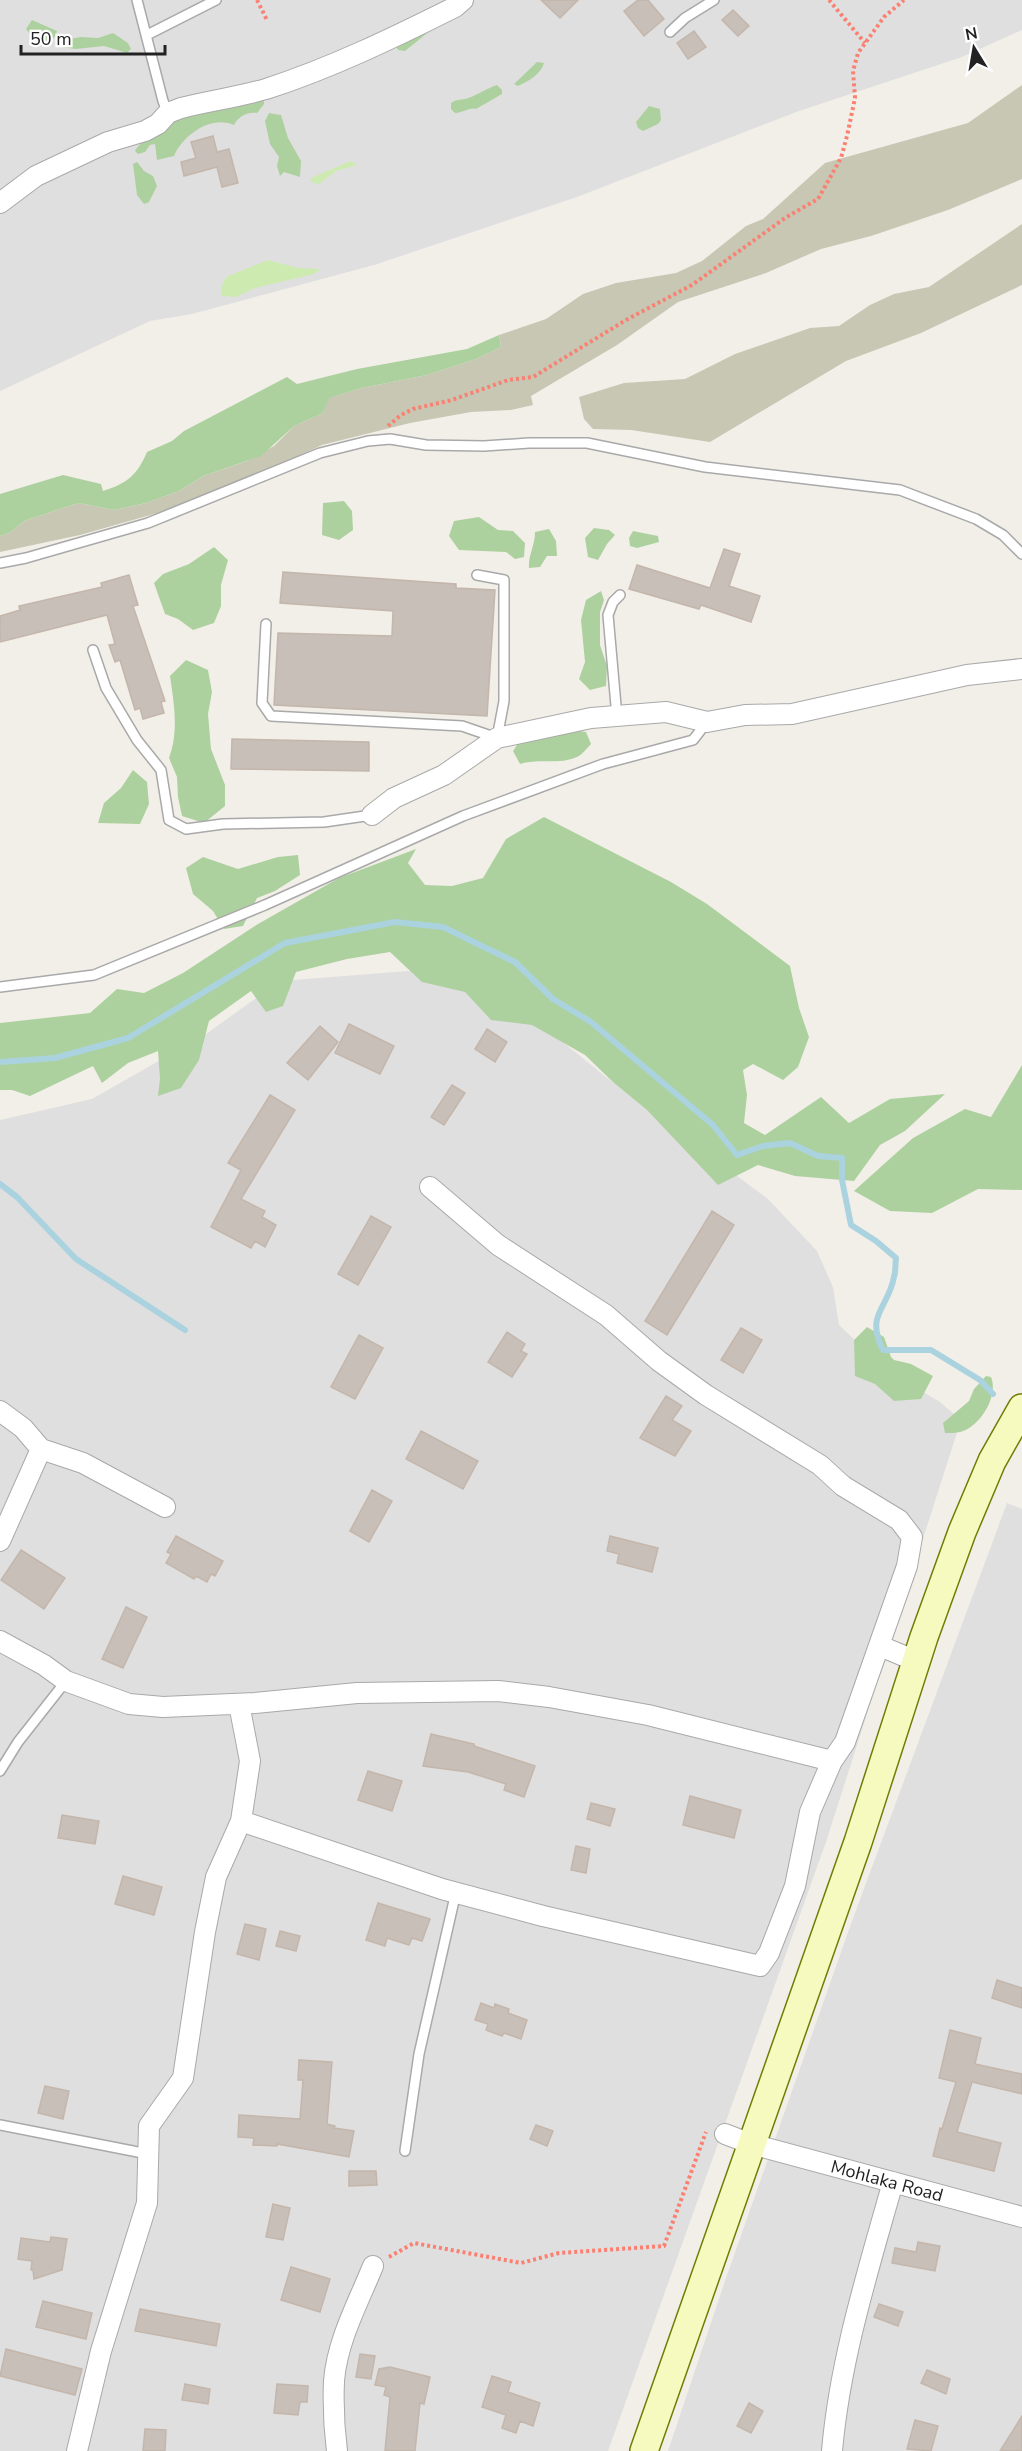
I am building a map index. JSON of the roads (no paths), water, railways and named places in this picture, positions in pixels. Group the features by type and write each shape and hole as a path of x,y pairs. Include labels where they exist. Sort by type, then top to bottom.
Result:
{"main road":[{"path":"644,2451 858,1842 916,1661 962,1532 992,1461 1022,1408"}],"street":[{"path":"0,203 36,176 108,142 145,131 158,124 168,113 264,89 294,79 374,47 455,7 462,0"},
{"path":"372,815 394,798 444,775 497,738 591,718 666,712 707,722 745,715 792,714 967,675 1022,669"},
{"path":"241,1821 456,1892 543,1916 759,1966 770,1953 795,1886 810,1812 832,1761 845,1742 907,1566 912,1537 899,1520 843,1486 820,1465 768,1435 696,1388 659,1361 606,1315 498,1245 430,1187"},
{"path":"0,1411 23,1428 41,1449 83,1463 165,1507"},
{"path":"0,1541 41,1449"},
{"path":"0,1641 44,1665 66,1681 129,1704 163,1707 239,1704 357,1693 498,1691 549,1697 648,1715 832,1761"},
{"path":"880,1646 916,1661"},
{"path":"77,2451 101,2351 147,2203 149,2126 183,2078 205,1932 216,1877 241,1821 250,1761 239,1704"},
{"name":"Mohlaka Road","path":"725,2134 751,2144 893,2182 1021,2213"},
{"path":"832,2451 835,2414 848,2344 893,2182"},
{"path":"338,2451 334,2423 334,2379 344,2336 373,2266"}],"lane":[{"path":"137,0 168,113"},
{"path":"147,35 216,0"},
{"path":"670,32 685,18 714,0"},
{"path":"0,563 26,558 148,523 320,453 368,441 390,439 426,445 587,443 705,468 900,490 976,519 1003,535 1022,554"},
{"path":"266,624 262,703 271,716 462,726 497,738 504,701 504,580 477,575"},
{"path":"617,717 608,615 613,602 620,595"},
{"path":"93,650 106,688 137,740 161,770 169,820 186,829 223,824 324,822 372,815"},
{"path":"0,987 94,975 265,904 463,816 603,764 656,752 693,740 707,722"},
{"path":"0,1771 18,1742 66,1681"},
{"path":"405,2151 419,2054 456,1892"},
{"path":"0,2125 148,2154"}],"waterway":[{"path":"0,1062 55,1058 128,1038 285,943 395,922 443,927 515,962 553,999 591,1022 713,1125 737,1155 763,1146 790,1143 818,1156 842,1158 842,1180 851,1225 876,1241 896,1258 891,1288 877,1320 876,1328 883,1350 931,1350 980,1380 993,1394"},
{"path":"0,1184 17,1197 76,1259 185,1330"}]}
